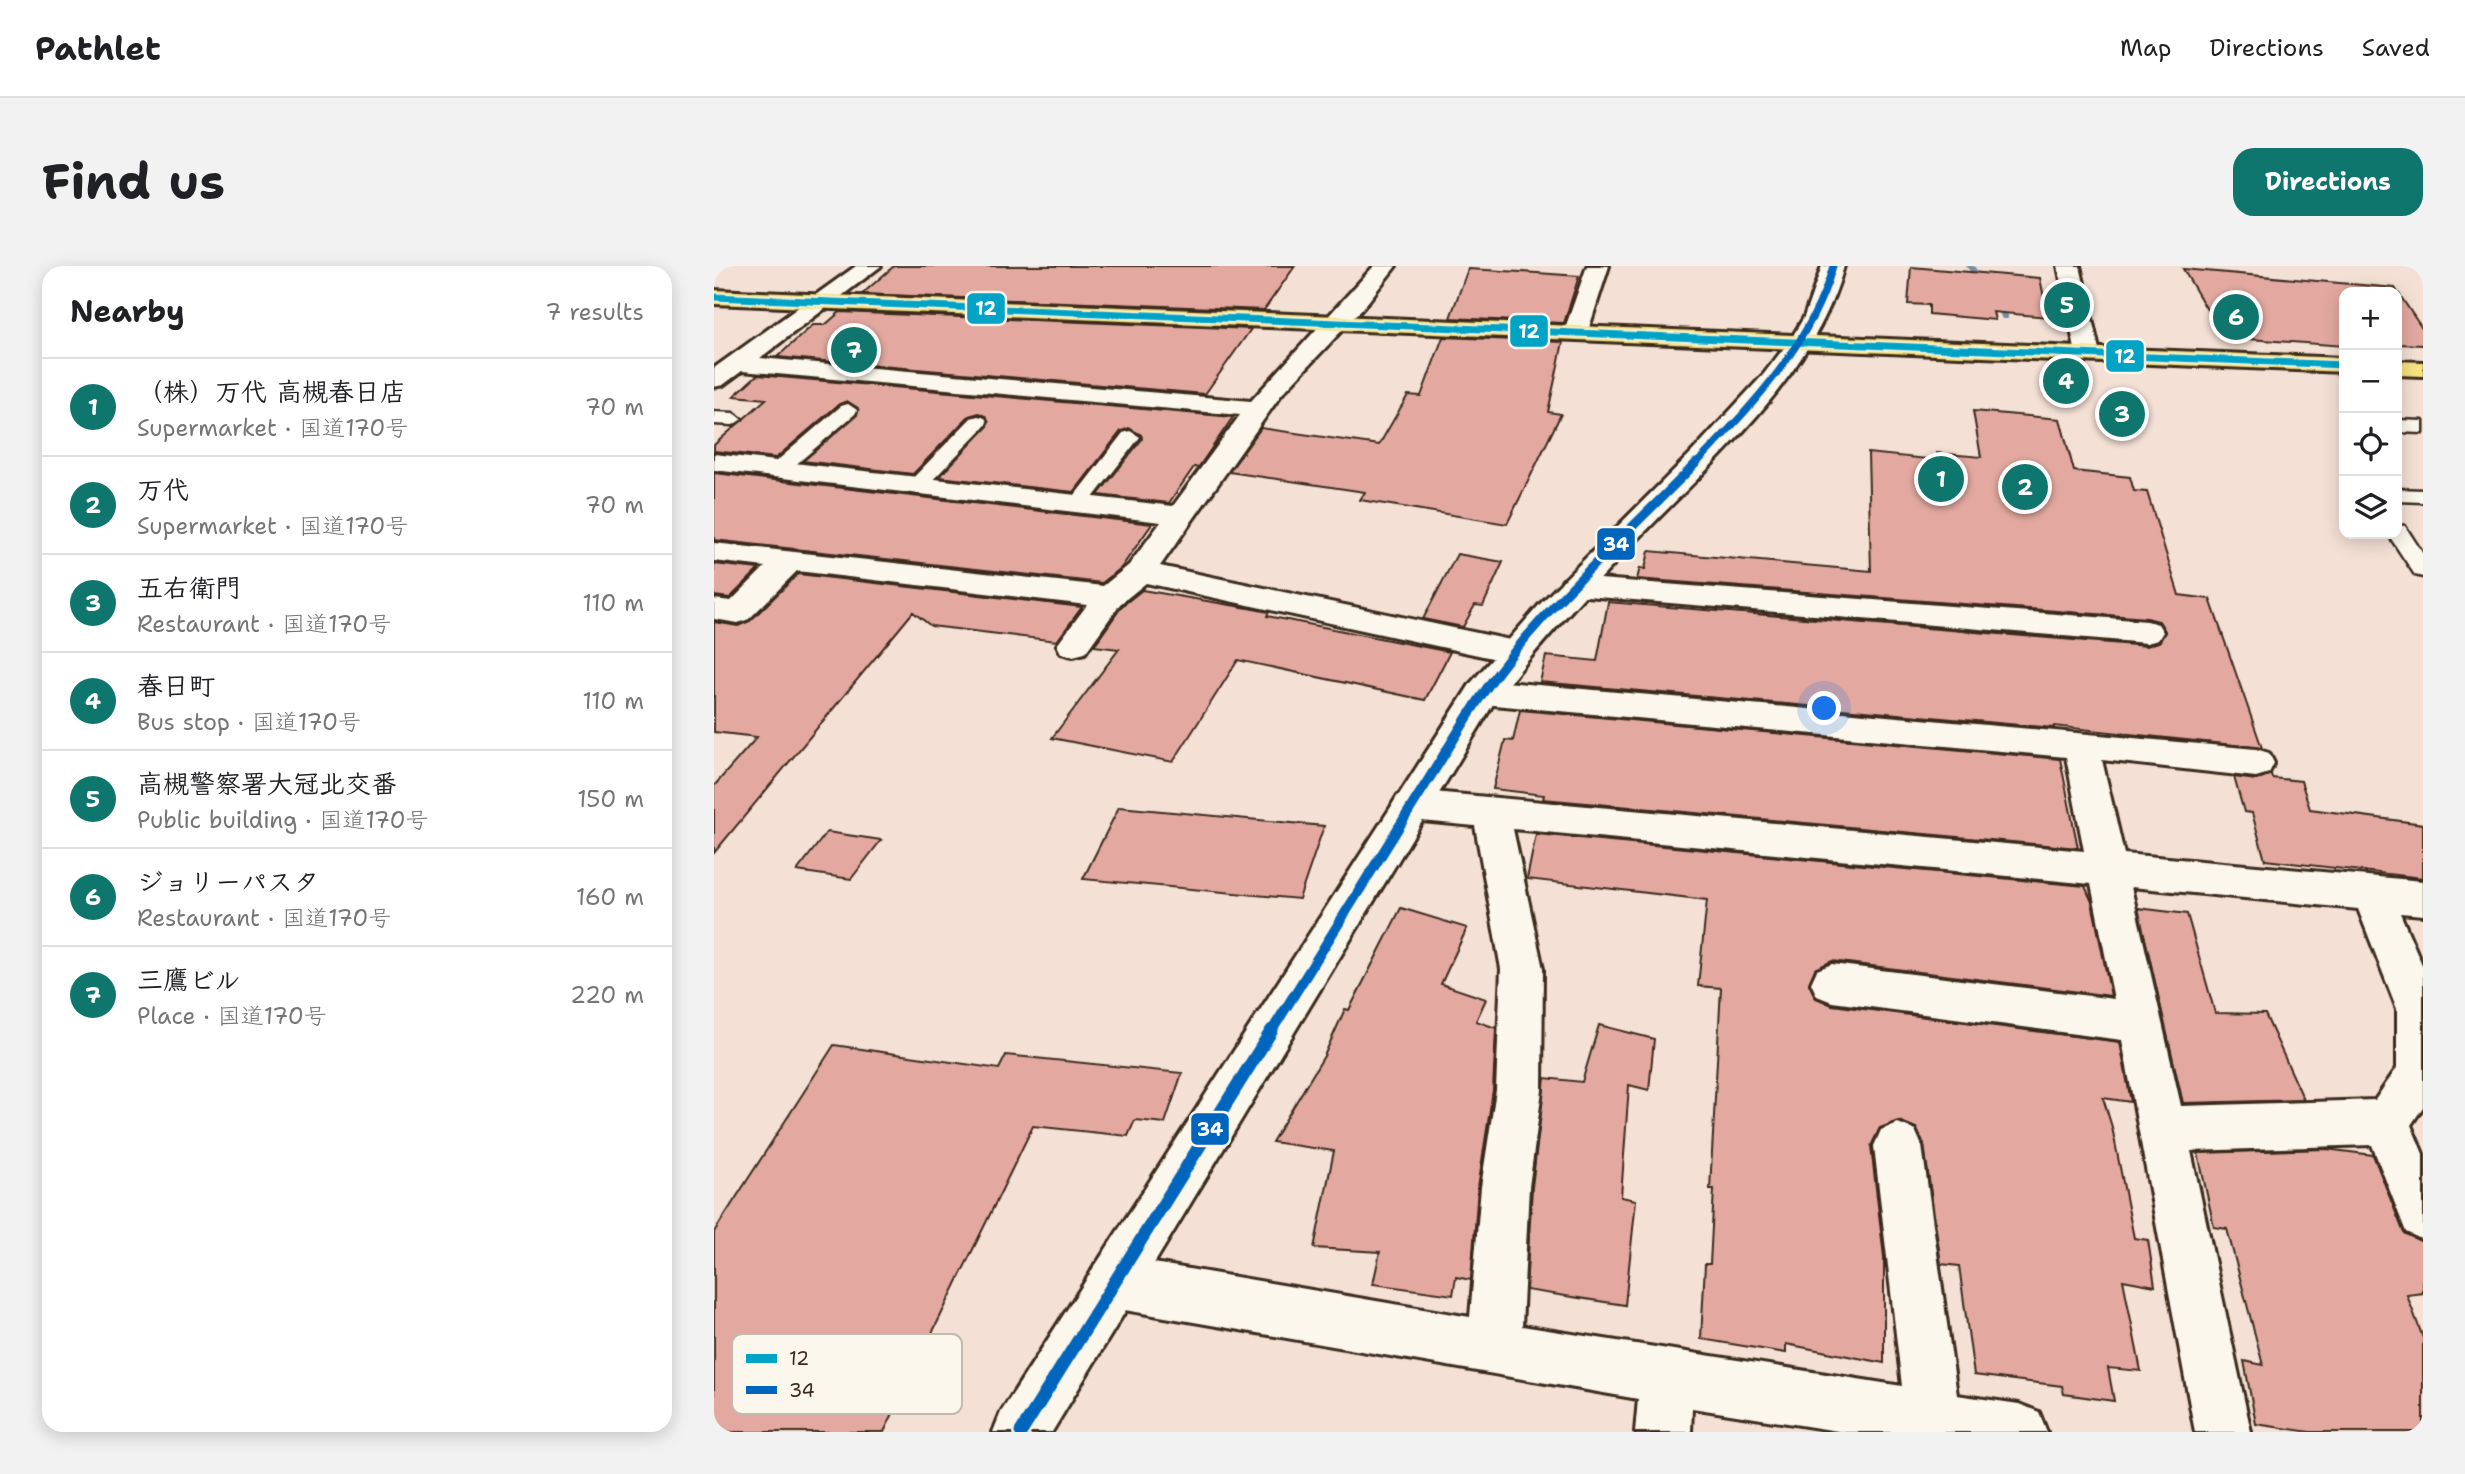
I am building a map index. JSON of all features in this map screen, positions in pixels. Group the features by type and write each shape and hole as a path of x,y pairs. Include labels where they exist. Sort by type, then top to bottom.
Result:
{"highway":[{"path":"714,297 2339,366"},
{"path":"2402,368 2423,369"}],"street":[{"path":"714,380 870,266"},
{"path":"1073,645 1109,597 1140,572 1272,390 1336,323 1385,266"},
{"path":"1575,334 1598,266"},
{"path":"1021,1432 1483,692 1574,586 1682,478 1767,387 1803,342 1824,304 1833,266"},
{"path":"2069,266 2088,354"},
{"path":"737,363 1258,409"},
{"path":"714,462 1181,516"},
{"path":"714,552 1109,597"},
{"path":"714,609 738,612 789,561"},
{"path":"1140,572 1515,652"},
{"path":"1574,586 2147,632"},
{"path":"1483,692 2256,763"},
{"path":"2081,745 2163,1129 2223,1432"},
{"path":"1410,805 2423,898"},
{"path":"1491,812 1522,969 1519,1090 1505,1187 1494,1348"},
{"path":"2372,893 2419,1009 2419,1073 2387,1122"},
{"path":"1832,983 2140,1022"},
{"path":"2163,1129 2387,1122"},
{"path":"2387,1122 2423,1215"},
{"path":"1898,1146 1933,1419"},
{"path":"1114,1283 1667,1377 2019,1432"},
{"path":"1663,1432 1667,1377"}],"lane":[{"path":"779,469 848,410"},
{"path":"916,485 978,422"},
{"path":"2402,426 2423,427"},
{"path":"1078,504 1130,437"},
{"path":"2402,495 2423,496"},
{"path":"2402,538 2423,570"}],"building":[{"path":"894,266 1295,266 1264,310 862,294"},
{"path":"1911,267 2040,278 2048,317 1993,312 1995,320 1929,314 1929,305 1908,304"},
{"path":"1468,269 1579,276 1564,323 1450,318"},
{"path":"2183,269 2384,287 2339,287 2339,346 2223,337"},
{"path":"2402,298 2423,330 2423,345 2402,344"},
{"path":"840,312 1251,329 1205,394 777,357 813,325 825,325"},
{"path":"1443,337 1563,342 1548,412 1561,414 1507,524 1360,500 1365,492 1229,472 1261,428 1379,445 1408,395 1421,396"},
{"path":"757,375 1233,417 1198,468 1194,467 1169,503 1098,495 1142,439 1141,435 1129,428 1121,431 1074,492 939,477 987,427 987,417 979,413 969,416 913,474 803,461 857,415 858,408 847,401 839,404 776,458 714,451 714,445 766,399 734,396"},
{"path":"1973,411 2060,419 2074,471 2130,477 2134,491 2147,492 2179,595 2210,599 2262,748 2054,726 1540,682 1546,656 1597,661 1608,602 2147,646 2160,641 2165,631 2159,621 2147,618 1637,579 1640,568 1645,569 1649,551 1871,571 1868,453 1937,460 1937,453 1981,457"},
{"path":"714,473 1152,524 1121,568 1102,583 714,540"},
{"path":"1457,554 1503,562 1483,606 1475,605 1463,627 1423,619"},
{"path":"714,564 759,569 730,598 714,596"},
{"path":"798,574 1082,607 1057,641 931,626 913,612 714,853 714,786 757,737 714,732 714,622 738,626 750,621"},
{"path":"1142,590 1269,612 1267,616 1450,652 1425,700 1238,660 1173,762 1052,738 1119,649 1094,646 1122,606"},
{"path":"1520,710 2060,759 2078,848 1543,799 1544,795 1493,789 1505,740 1513,741"},
{"path":"2271,774 2272,778 2301,781 2310,809 2423,824 2423,878 2265,860 2252,813 2244,812 2234,777 2256,780"},
{"path":"1119,807 1324,826 1299,899 1083,879"},
{"path":"827,832 881,840 851,879 797,871"},
{"path":"1536,834 2085,886 2092,902 2111,996 1832,961 1815,969 1809,984 1816,998 1832,1005 2120,1042 2131,1102 2103,1098 2112,1127 2134,1238 2148,1240 2155,1286 2123,1280 2141,1371 2108,1368 2114,1401 2064,1394 2062,1386 1974,1375 1959,1266 1941,1264 1924,1145 1916,1128 1899,1121 1880,1128 1871,1146 1884,1257 1884,1363 1786,1344 1786,1353 1701,1339 1705,1264 1710,1264 1714,1189 1710,1189 1721,988 1698,986 1707,900 1527,879"},
{"path":"1401,908 1467,928 1441,984 1486,999 1476,1021 1496,1028 1493,1090 1478,1187 1471,1280 1456,1277 1453,1295 1373,1284 1380,1252 1314,1248 1334,1151 1272,1142 1324,1056 1345,1009 1349,1010"},
{"path":"2138,908 2187,914 2215,1013 2265,1014 2304,1100 2183,1103"},
{"path":"1599,1025 1654,1039 1649,1090 1629,1085 1621,1197 1636,1200 1625,1305 1526,1290 1532,1187 1545,1078 1582,1082"},
{"path":"834,1045 999,1069 1006,1055 1182,1073 1165,1123 1135,1120 1128,1136 1033,1126 932,1334 732,1334 732,1414 893,1414 884,1432 714,1432 714,1232"},
{"path":"2326,1149 2373,1155 2404,1233 2423,1242 2423,1293 2407,1295 2423,1338 2423,1432 2310,1432 2256,1424 2244,1361 2263,1365 2227,1229 2214,1227 2198,1153"}],"waterway":[{"path":"1970,266 1998,300 2005,317"}],"transit line":[{"name":"34","path":"1021,1432 1483,692 1552,610 1701,458 1772,381 1803,339 1815,317 1833,266"},
{"name":"12","path":"714,297 2339,365"}],"place":[{"name":"高槻警察署大冠北交番","path":"2067,305"},
{"name":"ジョリーパスタ","path":"2236,317"},
{"name":"三鷹ビル","path":"854,350"},
{"name":"春日町","path":"2066,381"},
{"name":"五右衛門","path":"2122,414"},
{"name":"（株）万代 高槻春日店","path":"1941,479"},
{"name":"万代","path":"2025,487"}]}
